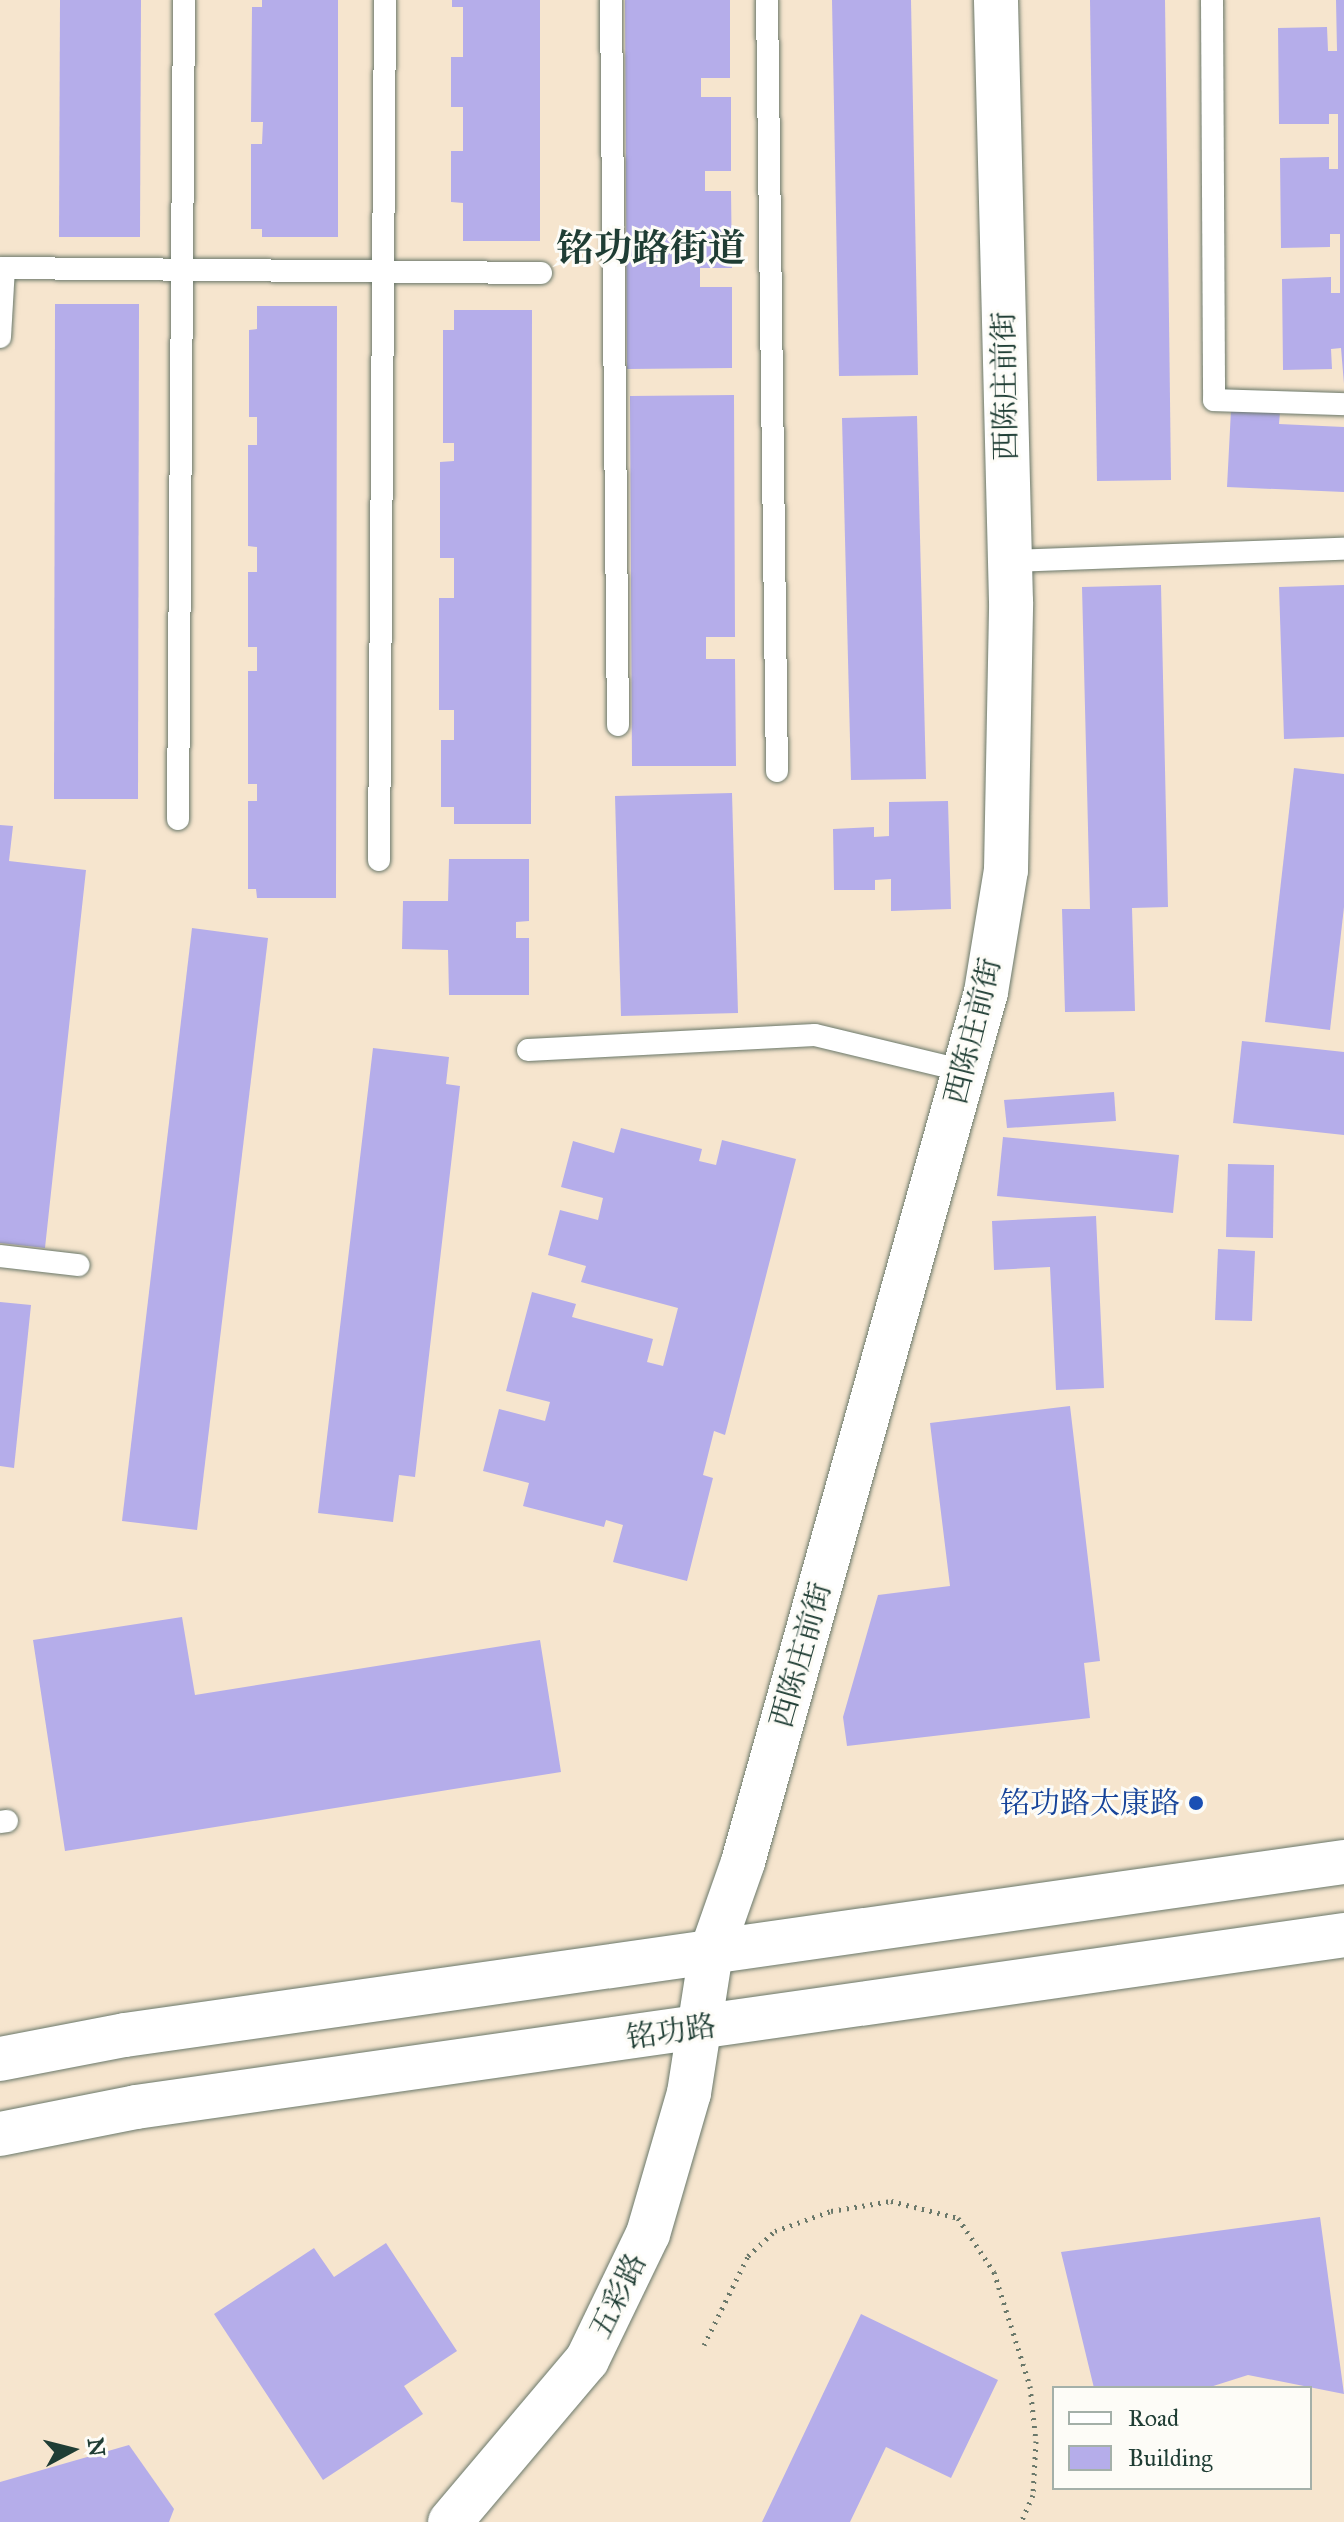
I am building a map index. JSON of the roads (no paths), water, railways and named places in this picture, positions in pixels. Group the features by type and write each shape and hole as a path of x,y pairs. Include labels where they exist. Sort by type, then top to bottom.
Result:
{"main road":[{"name":"西陈庄前街","path":"701,2028 711,1953 743,1862 986,992 1006,870 1009,561 996,0"},
{"path":"0,2059 125,2035 1344,1862"},
{"name":"铭功路","path":"0,2134 136,2107 1344,1935"},
{"name":"五彩路","path":"450,2522 587,2360 648,2234 689,2093 701,2028"}],"lane":[{"path":"178,819 184,0"},
{"path":"379,860 385,0"},
{"path":"611,0 618,725"},
{"path":"767,0 777,771"},
{"path":"1212,0 1214,400 1344,404"},
{"path":"0,337 2,268 541,273"},
{"path":"1009,561 1344,549"},
{"path":"528,1050 815,1035 965,1071"},
{"path":"0,1256 78,1265"}],"place":[{"name":"铭功路太康路","path":"1196,1803"}],"district":[{"name":"铭功路街道","path":"651,249"}]}
